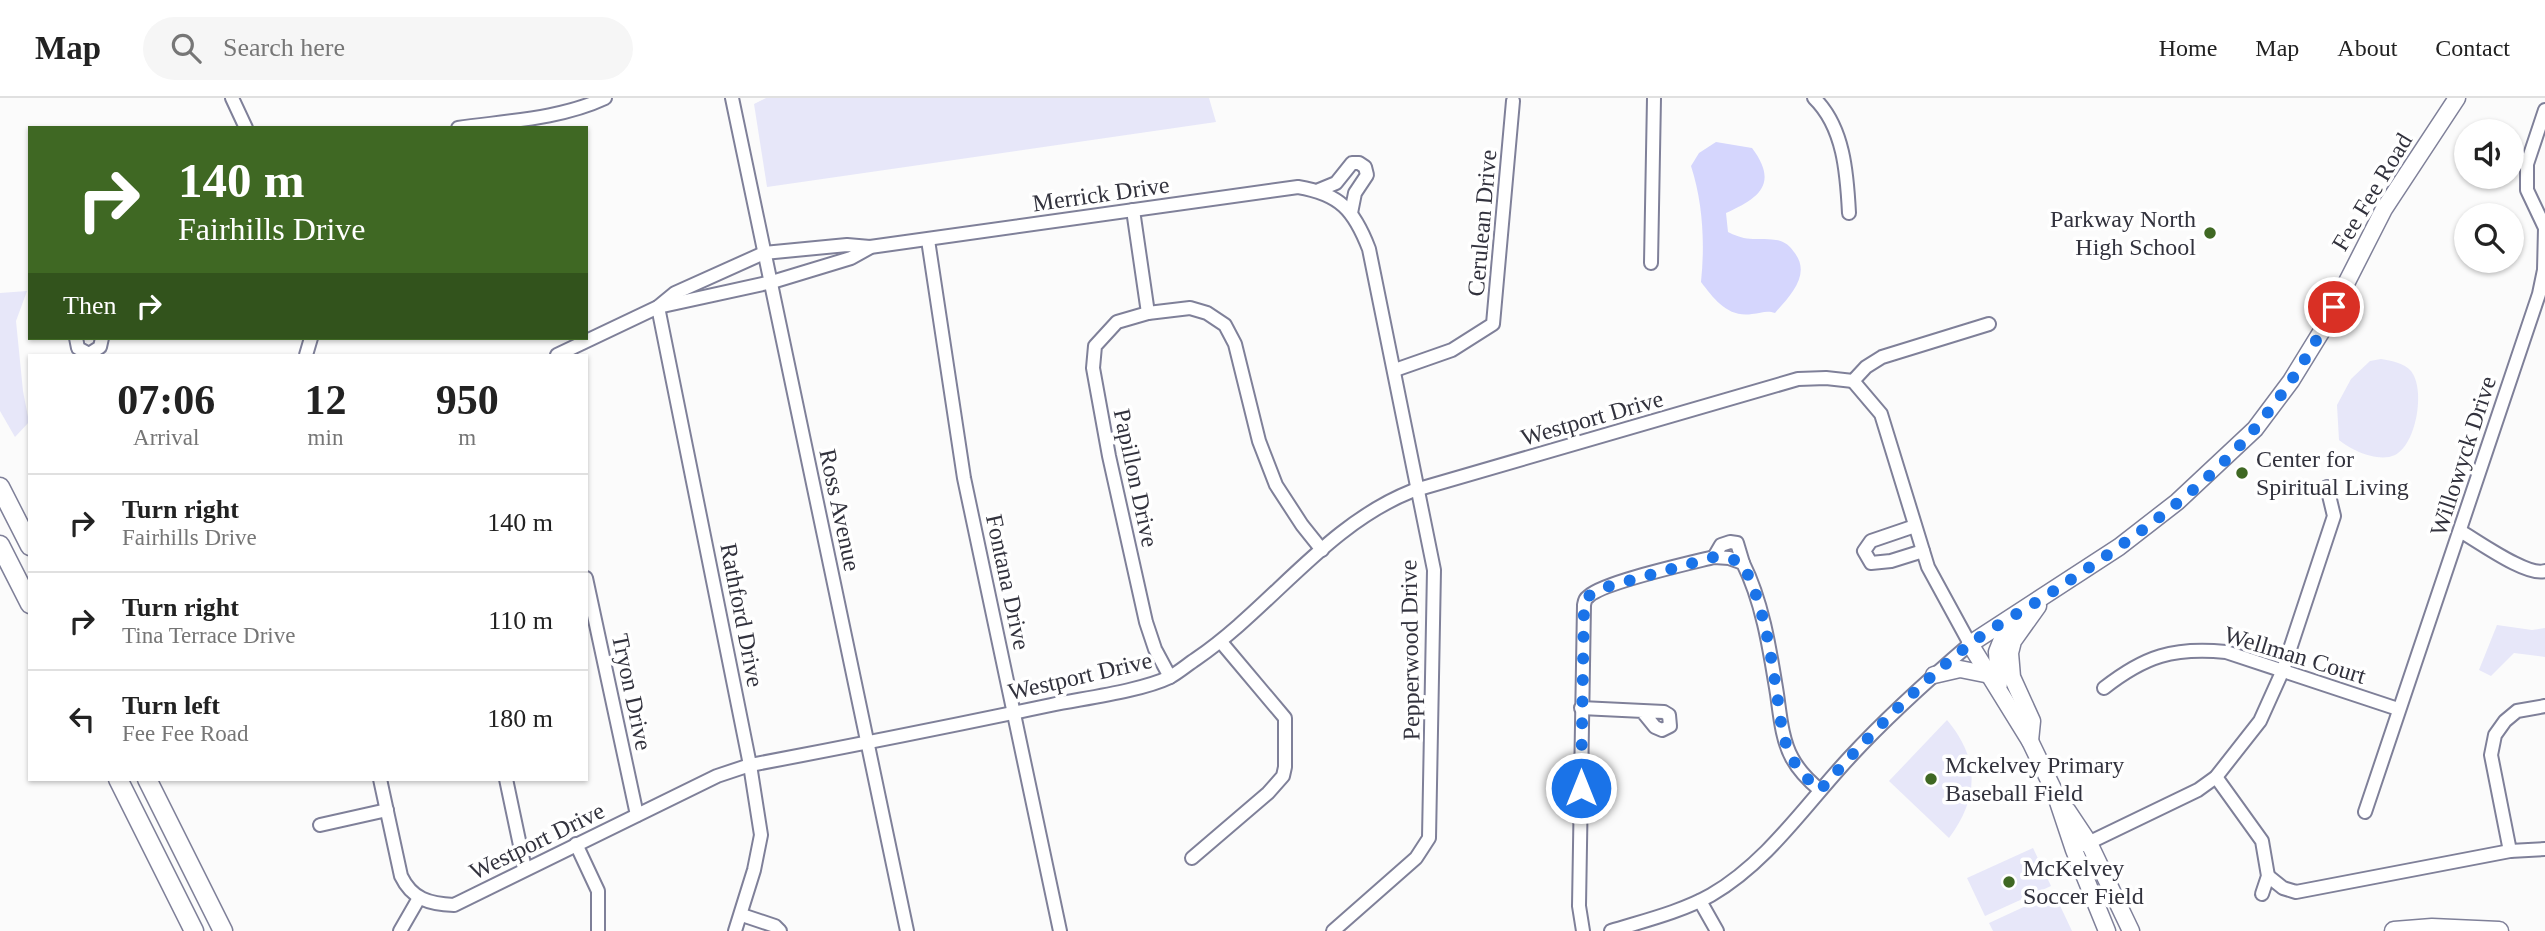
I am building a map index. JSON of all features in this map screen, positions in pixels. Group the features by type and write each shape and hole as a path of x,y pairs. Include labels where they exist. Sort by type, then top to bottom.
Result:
{"highway":[{"path":"0,487 28,543"},
{"path":"0,545 28,600"},
{"path":"119,781 194,931"},
{"path":"148,781 223,931"},
{"path":"2394,931 2432,928 2499,931"}],"main road":[{"name":"Fee Fee Road","path":"1970,644 2112,552 2177,502 2255,429 2291,381 2323,330 2384,209 2457,98"},
{"path":"2030,741 2032,721 2012,677 2010,653 2013,641 2047,596"},
{"path":"1999,689 1997,652 2010,619"},
{"path":"1970,644 2030,741 2055,793 2074,850 2107,931"},
{"path":"1934,675 1959,669 1990,675"},
{"path":"2055,793 2089,842 2131,931"}],"street":[{"path":"232,98 245,126"},
{"path":"471,126 557,113 588,106 605,98"},
{"name":"Ross Avenue","path":"732,98 907,931"},
{"path":"1651,263 1654,98"},
{"path":"1814,98 1832,121 1839,137 1848,188 1849,214"},
{"name":"Cerulean Drive","path":"1395,370 1452,350 1493,324 1513,102"},
{"name":"Willowyck Drive","path":"2365,812 2539,294 2545,228 2528,190 2526,164 2545,110"},
{"path":"1319,190 1336,183 1352,163 1365,167 1367,175 1354,193 1351,213"},
{"name":"Merrick Drive","path":"658,307 675,293 764,253 847,245 870,247 928,240 1298,187 1319,190 1336,198"},
{"name":"Pepperwood Drive","path":"1333,931 1416,858 1429,838 1434,570 1369,249 1357,219 1336,198"},
{"path":"1133,210 1148,313"},
{"name":"Fontana Drive","path":"928,240 963,471 1060,931"},
{"name":"Merrick Drive","path":"559,354 658,307 772,282 851,258 870,247"},
{"name":"Rathford Drive","path":"658,307 750,765 761,835 736,931"},
{"name":"Papillon Drive","path":"1170,677 1155,649 1146,622 1111,465 1093,368 1095,346 1117,322 1148,313 1190,308 1207,313 1225,325 1235,344 1259,441 1276,485 1322,550"},
{"path":"1970,644 1939,590 1923,551 1881,414 1853,382 1866,368 1882,357 1989,324"},
{"path":"76,340 78,348 89,354 100,347 103,340"},
{"name":"Westport Drive","path":"419,898 435,904 453,905 718,776 750,765 1014,713 1170,677 1221,642 1322,550 1387,500 1798,379 1825,378 1853,382"},
{"path":"2074,850 2198,790 2216,777 2260,721 2283,670 2334,516 2326,487"},
{"path":"1915,526 1871,541 1864,551 1871,564 1923,551"},
{"path":"2460,531 2526,569 2539,573 2545,571"},
{"path":"1714,557 1721,545 1730,542 1737,544 1742,563 1750,578 1771,655 1781,724 1790,756 1803,775 1820,790"},
{"path":"1583,931 1580,906 1581,708 1584,605 1587,597 1614,585 1714,557 1729,558 1742,563"},
{"name":"Tryon Drive","path":"588,587 637,815"},
{"path":"1192,858 1268,793 1281,779 1285,767 1285,718 1221,642"},
{"name":"Fee Fee Road","path":"1611,931 1700,901 1726,885 1769,849 1850,756 1970,644"},
{"name":"Wellman Court","path":"2104,688 2127,670 2160,656 2170,652 2198,649 2226,652 2398,709"},
{"path":"2510,851 2491,755 2494,735 2517,711 2545,706"},
{"path":"1581,708 1643,711"},
{"path":"2216,777 2262,841 2269,876 2262,894"},
{"path":"380,781 401,876 407,889 419,898 400,931"},
{"path":"506,781 526,870"},
{"path":"320,825 387,810"},
{"path":"576,844 598,891 598,931"},
{"path":"2269,876 2283,888 2296,892 2510,851 2545,849"},
{"path":"1700,901 1717,931"},
{"path":"741,915 775,926 780,931"}],"shaded area":[{"path":"766,98 1209,98 1216,122 767,187 754,104"},
{"path":"27,291 16,321 28,423 15,437 0,411 0,293"},
{"path":"2381,359 2408,368 2418,391 2417,416 2408,440 2395,455 2388,457 2358,451 2339,440 2337,405 2351,379 2370,361"},
{"path":"2497,625 2532,630 2545,628 2545,657 2514,653 2491,676 2479,670"},
{"name":"Mckelvey Primary Baseball Field","path":"1947,720 1965,749 1972,779 1966,808 1949,838 1889,781"},
{"name":"McKelvey Soccer Field","path":"2033,848 2051,886 1985,916 1967,878"},
{"name":"McKelvey Soccer Field","path":"2054,893 2072,931 1993,931 1989,923"}],"water":[{"path":"1716,142 1752,148 1764,171 1762,188 1756,195 1726,213 1728,232 1747,239 1782,241 1799,260 1801,268 1797,284 1775,313 1736,313 1722,306 1701,282 1702,224 1691,166 1699,153"}],"place":[{"name":"Parkway North High School","path":"2210,233"},
{"name":"Center for Spiritual Living","path":"2242,473"},
{"name":"Mckelvey Primary Baseball Field","path":"1931,779"},
{"name":"McKelvey Soccer Field","path":"2009,882"}],"route":[{"path":"1581,788 1584,605 1587,597 1593,593 1714,557 1729,558 1742,563 1750,578 1771,655 1781,724 1790,756 1803,775 1820,790 1896,710 1970,644 2112,552 2177,502 2225,458 2255,429 2291,381 2334,307"}]}
